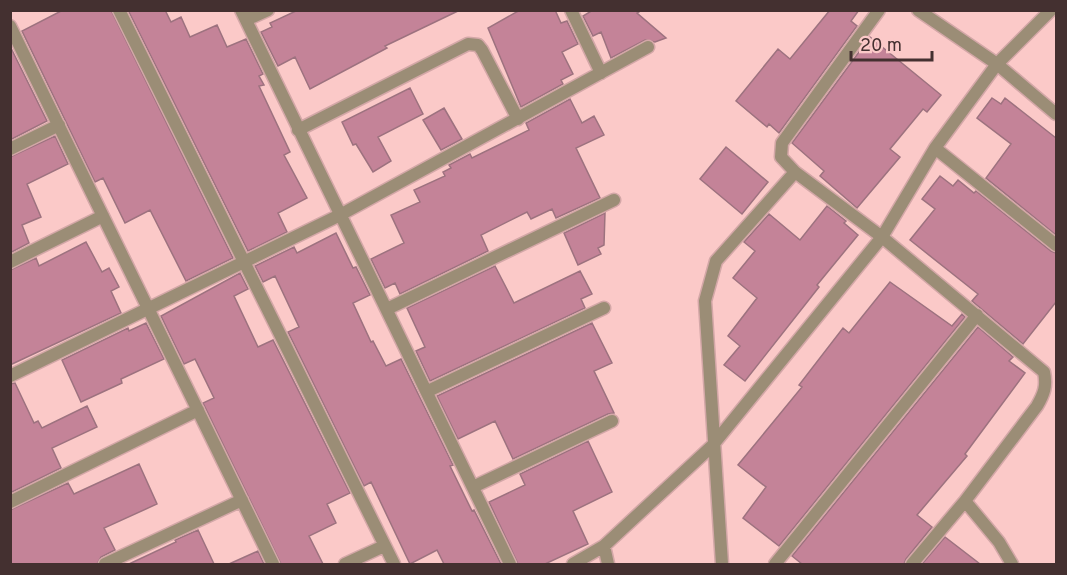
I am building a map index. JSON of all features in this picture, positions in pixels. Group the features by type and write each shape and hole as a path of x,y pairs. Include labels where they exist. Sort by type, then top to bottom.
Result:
{"street":[{"path":"119,10 242,262 394,564"},
{"path":"268,10 244,15 510,564"},
{"path":"571,10 601,73"},
{"path":"879,10 782,143 782,157 795,172 882,237 1044,372 1046,388 1037,406 965,501 912,564"},
{"path":"918,10 997,64 1056,114"},
{"path":"573,564 604,546 712,446 882,237 935,148 997,64 1051,10"},
{"path":"12,31 273,564"},
{"path":"298,130 468,44 478,45 482,50 518,119"},
{"path":"10,376 340,214 648,47"},
{"path":"10,149 59,125"},
{"path":"935,148 1056,244"},
{"path":"722,564 712,446 705,301 716,261 795,172"},
{"path":"387,309 614,200"},
{"path":"10,262 103,216"},
{"path":"428,391 604,308"},
{"path":"775,564 977,315"},
{"path":"10,502 198,410"},
{"path":"473,487 612,421"},
{"path":"105,564 242,500"},
{"path":"965,501 999,542 1012,564"},
{"path":"345,564 384,546"},
{"path":"604,546 608,564"}],"building":[{"path":"63,10 111,10 233,258 186,281 150,210 125,223 103,178 95,182 22,31"},
{"path":"128,10 165,10 171,22 181,17 190,37 217,25 227,47 246,39 263,74 259,76 264,85 259,86 290,152 284,155 307,198 278,213 287,232 248,251"},
{"path":"298,10 460,10 385,46 387,48 310,89 295,57 278,66 261,32 272,27 270,23"},
{"path":"520,10 555,10 561,23 567,21 578,44 562,52 573,74 561,80 563,84 521,107 488,28"},
{"path":"593,10 642,10 637,13 666,38 655,42 645,40 611,58 601,32 593,36 583,16"},
{"path":"830,10 859,10 851,21 857,26 779,133 769,124 767,127 736,101 778,49 790,59"},
{"path":"870,37 941,95 927,112 923,109 890,149 900,157 857,208 820,176 824,171 792,143"},
{"path":"10,46 47,121 10,140"},
{"path":"410,88 423,114 378,137 391,161 373,172 356,144 353,145 342,122"},
{"path":"992,98 1001,104 1005,98 1056,138 1056,235 986,178 1011,144 977,118"},
{"path":"570,99 582,123 594,116 604,135 576,148 600,198 556,218 552,209 531,219 527,212 481,235 488,251 400,294 395,283 385,288 371,259 404,243 391,215 420,202 414,190 445,176 443,172 451,168 449,165 470,154 472,158 529,130 526,123"},
{"path":"444,108 462,139 441,150 423,120"},
{"path":"55,136 68,164 27,184 41,217 22,225 29,243 10,253 10,157"},
{"path":"726,147 768,182 742,214 700,179"},
{"path":"940,176 953,186 958,180 974,193 976,191 1056,253 1056,302 1023,344 972,301 978,294 910,240 935,209 922,199"},
{"path":"827,206 846,221 844,223 858,235 817,285 819,287 745,381 724,365 740,346 728,336 757,298 733,278 755,251 744,242 769,214 800,240"},
{"path":"605,213 604,245 598,248 601,254 578,265 564,233"},
{"path":"336,233 353,268 356,267 370,295 353,303 371,342 373,341 386,366 401,359 453,465 450,466 501,564 444,564 437,550 410,564 371,482 364,486 288,332 299,327 275,276 263,282 255,266 294,247 297,253"},
{"path":"86,242 102,272 109,268 119,287 111,291 121,313 10,365 10,270 36,258 39,266"},
{"path":"495,266 514,303 580,271 592,294 581,299 585,308 430,381 416,351 425,347 407,308"},
{"path":"240,273 248,289 234,296 258,347 273,340 350,493 327,504 336,523 309,536 323,564 281,564 203,403 214,398 195,359 184,364 161,316"},
{"path":"890,282 952,326 962,314 965,317 779,546 743,518 766,487 738,465 802,387 799,385 843,328 849,333"},
{"path":"146,323 164,359 121,379 122,383 81,402 62,360 128,328 129,331"},
{"path":"592,323 612,363 594,371 614,413 513,459 495,421 458,439 437,396"},
{"path":"978,327 1013,357 1009,361 1025,373 965,454 967,456 917,515 932,527 904,564 802,564 792,556"},
{"path":"15,383 34,423 38,421 42,428 87,406 97,427 52,448 61,468 10,493 10,384"},
{"path":"588,441 612,492 573,511 588,544 545,564 518,564 489,502 525,485 520,474"},
{"path":"139,464 157,504 104,528 115,550 101,557 97,564 10,564 10,510 68,483 74,494"},
{"path":"198,530 214,564 129,564 176,542 175,540"},
{"path":"945,537 980,564 922,564"},
{"path":"258,551 264,564 229,564"}]}
